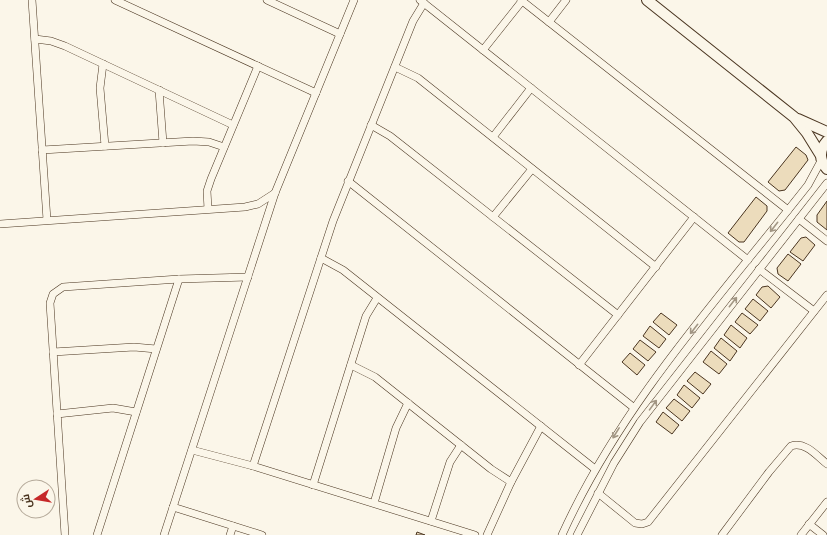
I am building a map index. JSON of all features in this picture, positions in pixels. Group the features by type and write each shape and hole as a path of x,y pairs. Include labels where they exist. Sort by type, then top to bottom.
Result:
{"street":[{"path":"32,0 47,220"},
{"path":"115,0 316,93"},
{"path":"267,0 281,3 340,34"},
{"path":"164,535 275,193 354,0"},
{"path":"483,50 522,0 788,210"},
{"path":"549,22 566,0"},
{"path":"647,0 794,117 807,132 823,161"},
{"path":"254,466 321,258 348,181 422,2 748,260"},
{"path":"35,39 58,43 233,124"},
{"path":"103,64 100,88 105,146"},
{"path":"208,209 208,184 258,66"},
{"path":"395,67 418,78 656,267"},
{"path":"493,137 531,88"},
{"path":"159,90 163,143"},
{"path":"794,117 827,132"},
{"path":"371,125 390,136 618,315"},
{"path":"42,150 201,141 224,147"},
{"path":"562,535 568,520 595,469 633,407 801,194 823,161 823,145 827,141"},
{"path":"493,217 532,169"},
{"path":"348,181 633,407"},
{"path":"577,535 598,493 627,443 654,403 827,183"},
{"path":"0,224 252,206 264,201 275,193"},
{"path":"801,194 812,202"},
{"path":"579,365 694,217"},
{"path":"799,219 827,241"},
{"path":"321,258 338,266 595,469"},
{"path":"759,268 814,311"},
{"path":"65,535 50,303 51,296 57,289 63,287 179,279 248,277"},
{"path":"97,535 179,279"},
{"path":"598,493 635,523 642,524 648,522 827,295"},
{"path":"314,485 366,316 377,298"},
{"path":"53,352 134,347 156,349"},
{"path":"351,365 370,373 461,445 511,482"},
{"path":"374,504 396,428 408,402"},
{"path":"57,414 113,408 136,412"},
{"path":"487,535 511,482 541,426"},
{"path":"722,535 764,478 791,446 796,444 804,446 827,464"},
{"path":"431,521 450,462 461,445"},
{"path":"192,450 254,466 475,535"},
{"path":"801,535 827,502"},
{"path":"173,507 262,535"},
{"path":"568,520 580,527"},
{"path":"810,524 823,535"},
{"path":"230,535 233,526"}],"building":[{"path":"796,147 806,155 808,160 785,190 779,191 768,182"},
{"path":"756,197 767,206 767,211 744,242 739,242 728,233"},
{"path":"827,201 827,230 817,222 817,215"},
{"path":"806,237 815,245 803,261 790,252 801,238"},
{"path":"788,254 801,264 788,281 778,274 777,268"},
{"path":"768,286 780,297 771,308 756,295 762,287"},
{"path":"753,299 768,311 760,321 745,309"},
{"path":"661,313 677,325 669,335 653,322"},
{"path":"742,313 758,325 750,334 735,322"},
{"path":"731,325 747,338 740,348 724,335"},
{"path":"650,326 666,339 659,348 643,336"},
{"path":"721,338 737,351 730,361 714,348"},
{"path":"640,340 656,352 648,361 633,349"},
{"path":"711,351 727,364 719,374 703,362"},
{"path":"630,353 645,365 637,375 622,362"},
{"path":"695,372 711,384 703,394 687,381"},
{"path":"684,385 700,398 692,408 677,395"},
{"path":"674,399 690,411 682,421 666,408"},
{"path":"663,412 679,425 672,434 656,422"},
{"path":"417,532 425,535 416,535"}]}
